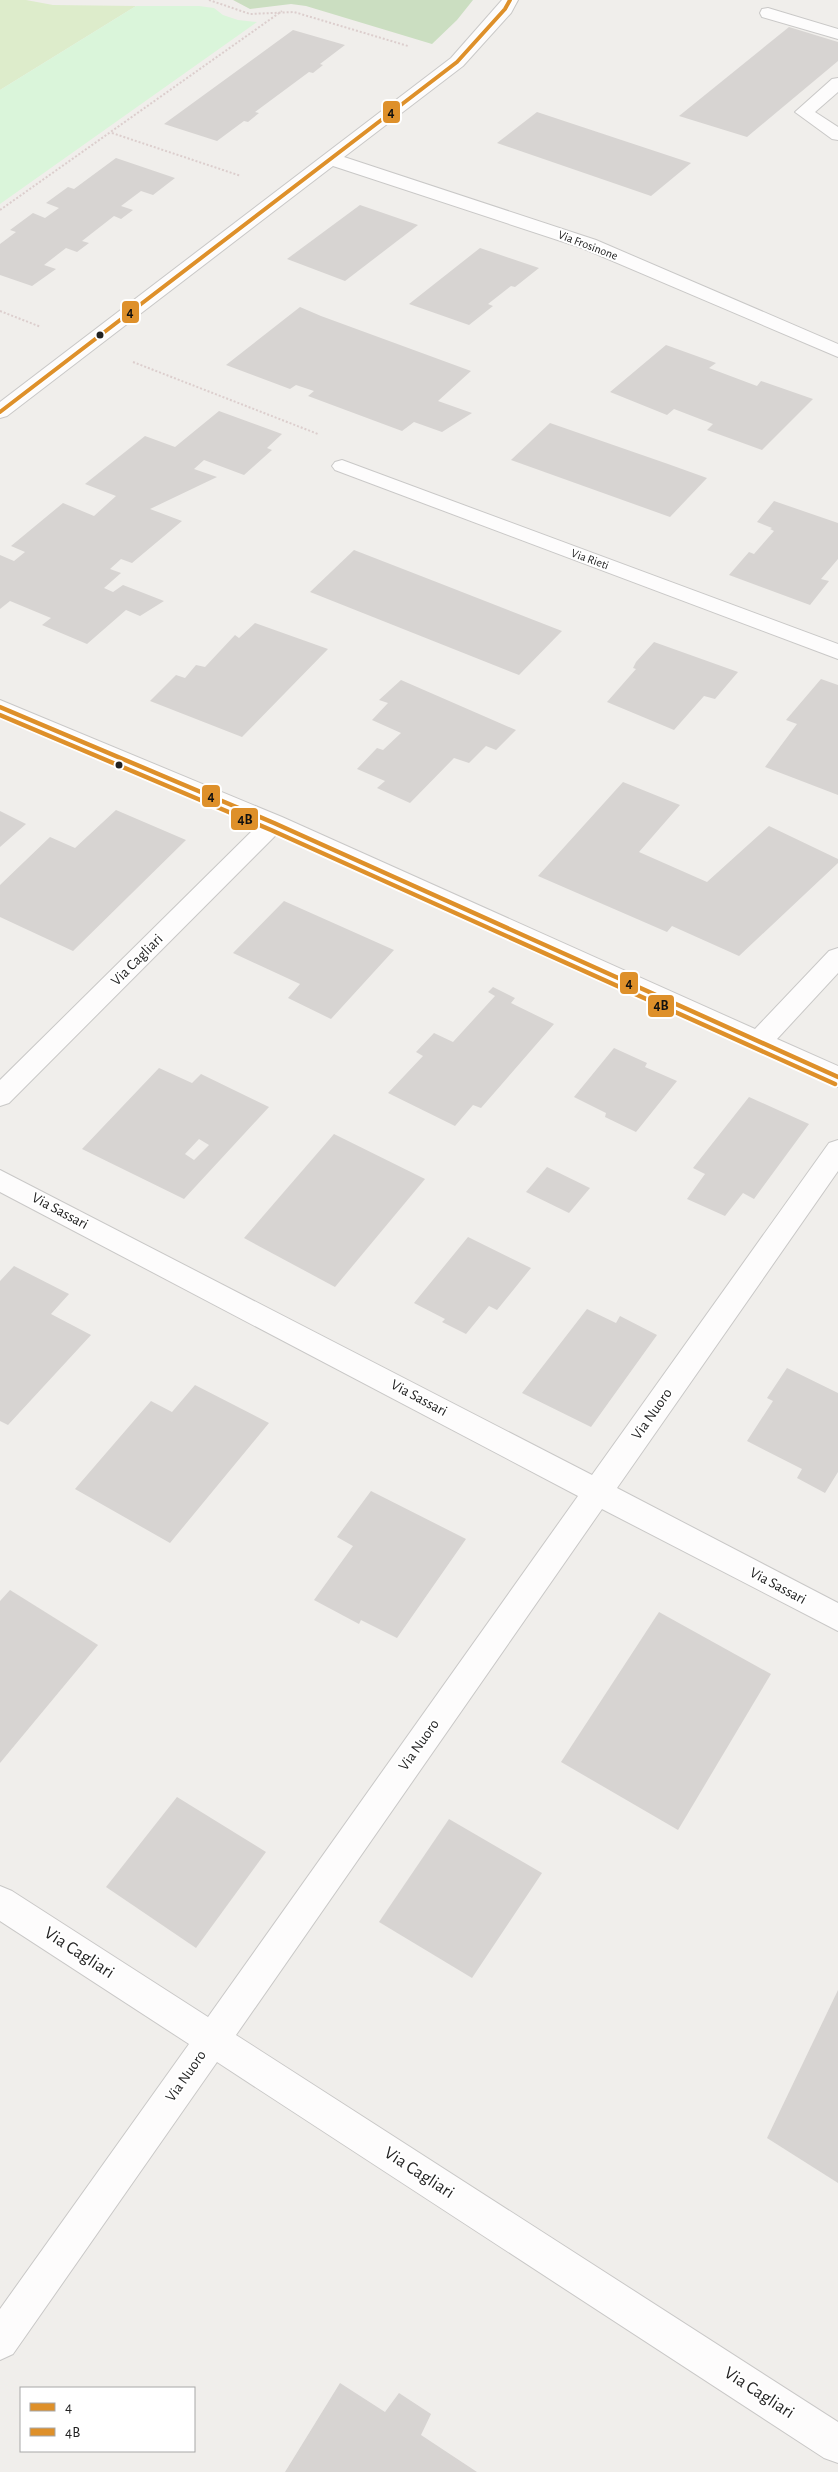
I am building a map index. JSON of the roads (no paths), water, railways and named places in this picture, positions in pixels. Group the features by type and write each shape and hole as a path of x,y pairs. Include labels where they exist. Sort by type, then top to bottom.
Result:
{"street":[{"path":"0,412 457,62 510,0"},
{"path":"768,13 838,34"},
{"path":"838,82 804,112 838,135"},
{"name":"Via Frosinone","path":"331,159 589,244 838,351"},
{"name":"Via Rieti","path":"342,466 838,652"},
{"path":"0,707 274,823 838,1077"},
{"name":"Via Cagliari","path":"0,1096 274,823"},
{"path":"759,1041 838,957"},
{"name":"Via Nuoro","path":"0,2341 838,1150"},
{"name":"Via Sassari","path":"0,1180 838,1618"},
{"name":"Via Cagliari","path":"0,1902 838,2444"}]}
